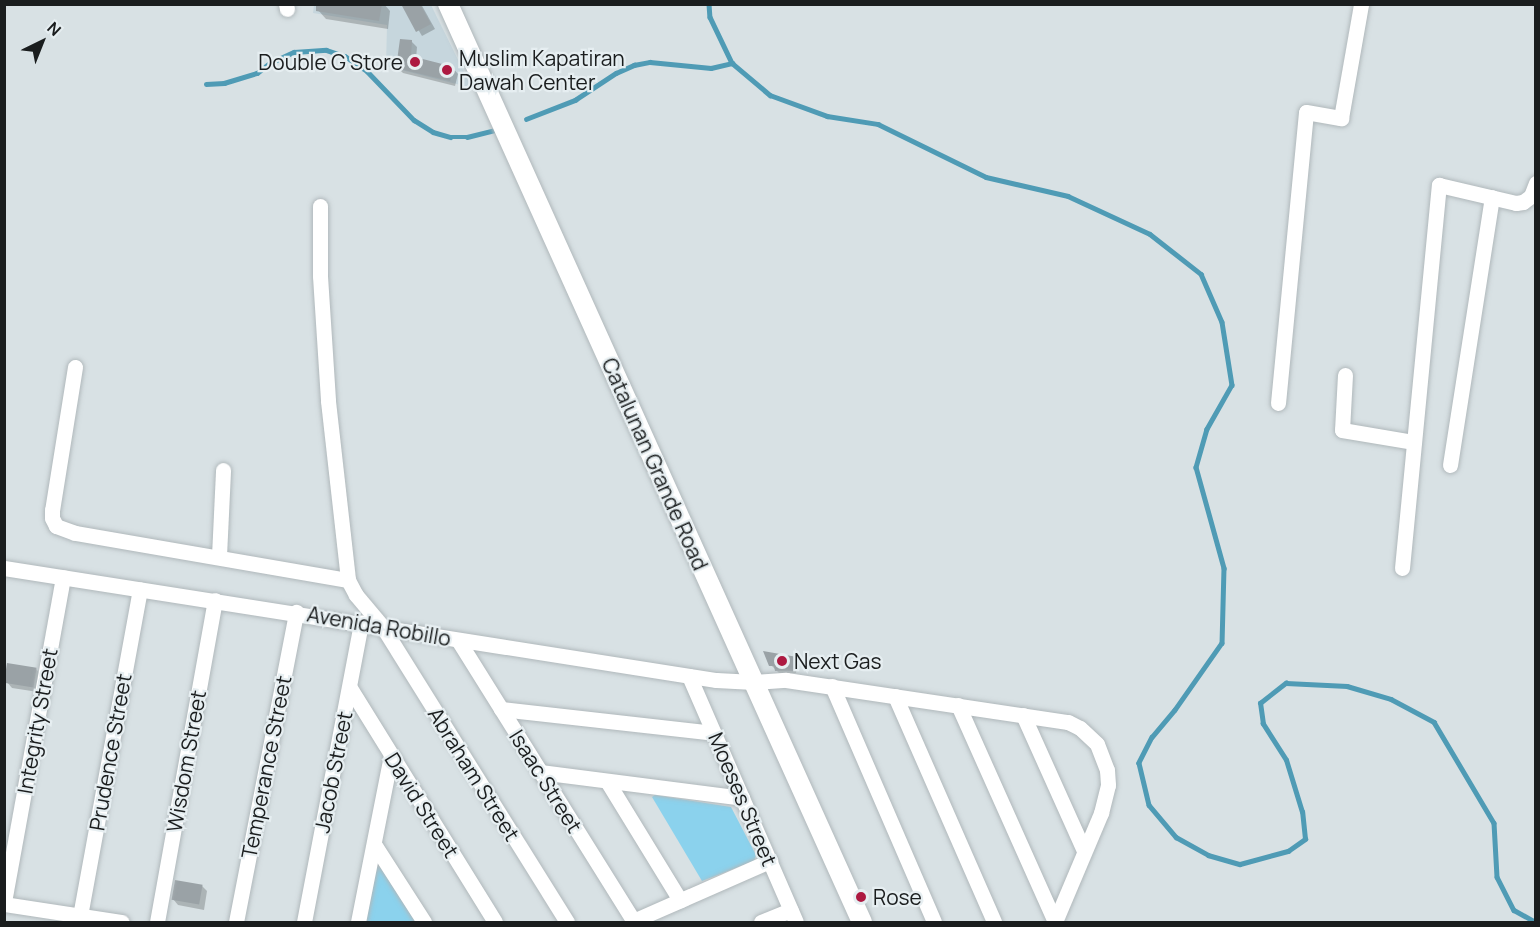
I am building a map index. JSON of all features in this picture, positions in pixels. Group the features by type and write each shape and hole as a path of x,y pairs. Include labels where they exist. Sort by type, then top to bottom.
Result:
{"main road":[{"name":"Catalunan Grande Road","path":"448,4 862,922"}],"street":[{"path":"1278,403 1306,112 1341,118 1361,4"},
{"path":"1402,568 1439,185 1523,202 1531,196 1536,183"},
{"path":"1450,465 1492,197"},
{"path":"75,367 52,510 52,518 56,526 83,535 219,556 348,580 328,401 320,276 320,206"},
{"path":"1345,375 1342,430 1414,442"},
{"path":"219,556 223,471"},
{"name":"Avenida Robillo","path":"4,568 361,622 458,640 689,676 754,682 786,680 1068,722 1080,728 1096,744 1102,756 1108,785 1106,798 1055,922"},
{"name":"Integrity Street","path":"4,903 63,577"},
{"name":"Abraham Street","path":"348,580 356,595 382,626 567,922"},
{"name":"Prudence Street","path":"80,916 140,589"},
{"name":"Wisdom Street","path":"157,922 215,600"},
{"name":"Temperance Street","path":"236,922 296,612"},
{"name":"Jacob Street","path":"304,922 361,622"},
{"name":"Isaac Street","path":"458,640 633,922"},
{"name":"Moeses Street","path":"689,676 793,916"},
{"path":"832,686 934,922"},
{"name":"David Street","path":"350,688 495,922"},
{"path":"895,696 994,922"},
{"path":"958,705 1055,922"},
{"path":"501,709 714,733"},
{"path":"1023,715 1084,851"},
{"path":"358,922 391,755"},
{"path":"540,772 742,798"},
{"path":"607,781 680,900"},
{"path":"374,844 424,922"},
{"path":"633,922 770,861"},
{"path":"4,903 122,922"},
{"path":"761,922 793,916"}],"shaded area":[{"path":"314,5 431,5 472,88 386,66 387,25 313,13"},
{"path":"655,795 731,807 756,855 754,861 702,881 652,797"},
{"path":"378,863 417,922 366,922 375,866"}],"building":[{"path":"316,4 382,4 379,21 316,11"},
{"path":"401,4 420,4 431,24 416,32"},
{"path":"400,39 412,40 411,56 454,67 450,81 396,68"},
{"name":"Next Gas","path":"763,651 797,657 794,671 775,671 774,666 769,666"},
{"path":"7,663 37,668 34,687 4,683"},
{"path":"175,880 203,885 199,905 172,900"}],"waterway":[{"path":"709,4 710,17 732,63 770,95 827,116 878,124 986,177 1068,196 1150,234 1201,274 1222,322 1232,385 1207,429 1196,467 1224,568 1222,643 1175,710 1152,737 1139,763 1149,805 1176,837 1208,855 1240,864 1288,851 1305,839 1302,812 1286,760 1263,724 1260,703 1286,683 1347,686 1391,699 1434,722 1494,823 1497,877 1514,910 1536,922"},
{"path":"206,84 224,83 257,73 270,63 294,52 326,50 345,56 367,71 414,120 433,132 450,137 467,137 496,130"},
{"path":"526,119 575,100 616,73 634,65 650,62 711,68 732,63"}],"place":[{"name":"Double G Store","path":"415,62"},
{"name":"Muslim Kapatiran Dawah Center","path":"447,70"},
{"name":"Next Gas","path":"782,661"},
{"name":"Rose","path":"861,897"}]}
